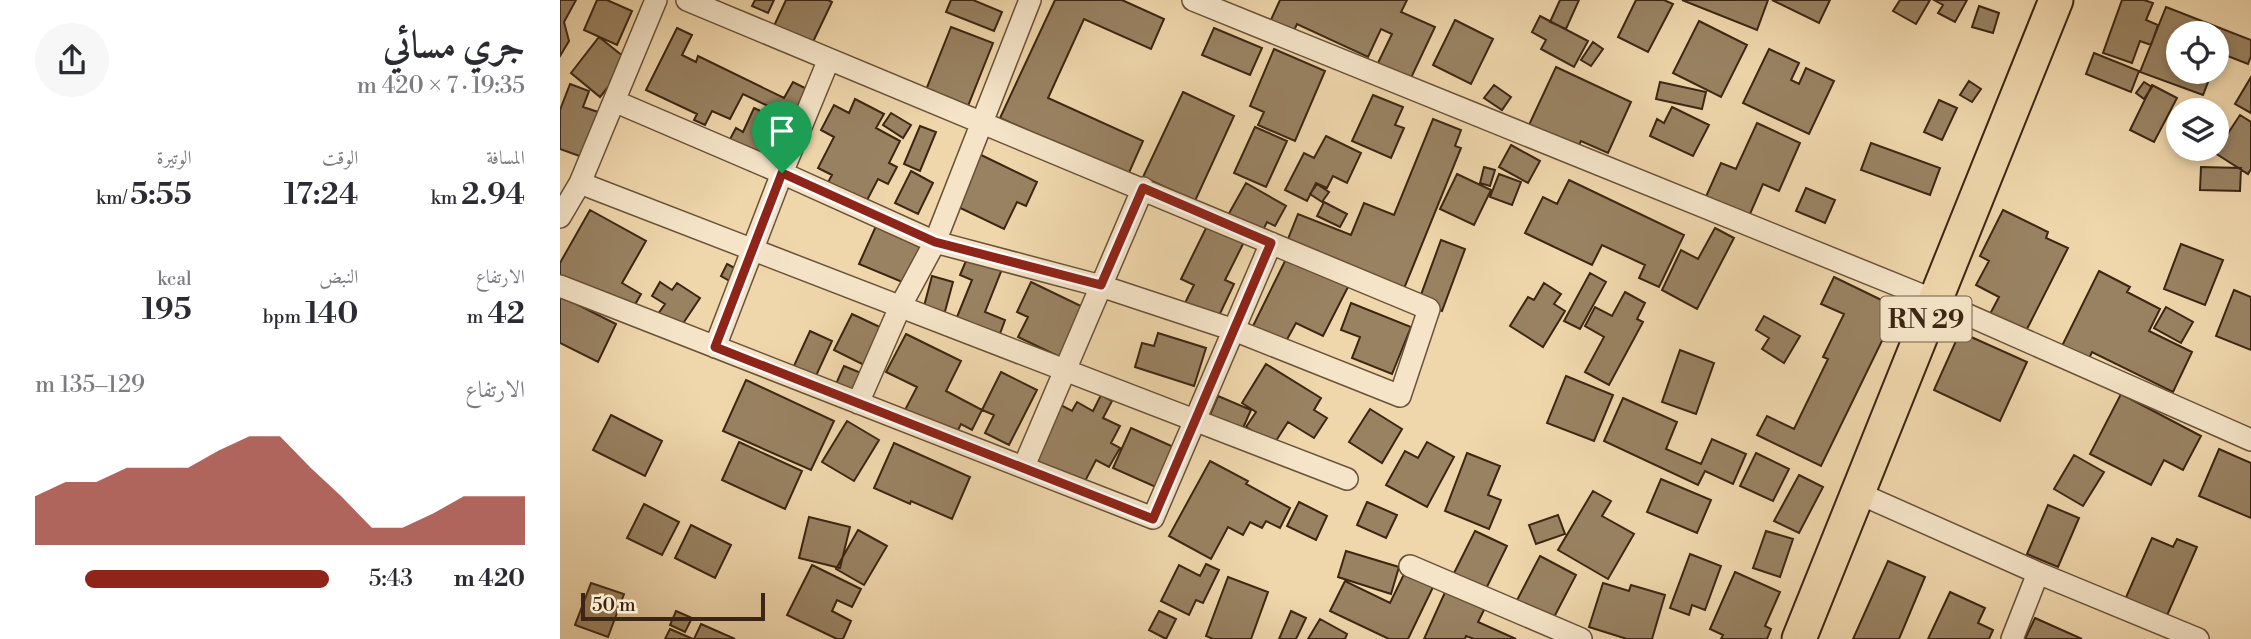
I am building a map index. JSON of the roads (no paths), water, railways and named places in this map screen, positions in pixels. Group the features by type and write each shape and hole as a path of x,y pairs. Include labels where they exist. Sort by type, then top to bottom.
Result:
{"main road":[{"name":"RN 29","path":"1799,639 2056,0"}],"street":[{"path":"560,217 580,183 656,0"},
{"path":"614,101 935,242 1101,285 1234,330 1400,396 1429,309 687,0"},
{"path":"858,403 900,307 935,242 1030,0"},
{"path":"1193,0 1934,300 2251,440"},
{"path":"715,347 829,59"},
{"path":"580,183 1347,479"},
{"path":"1024,467 1143,188"},
{"path":"560,286 1153,519 1271,243"},
{"path":"1856,492 2193,638"},
{"path":"1410,566 1581,639"},
{"path":"2012,639 2038,573"}]}
